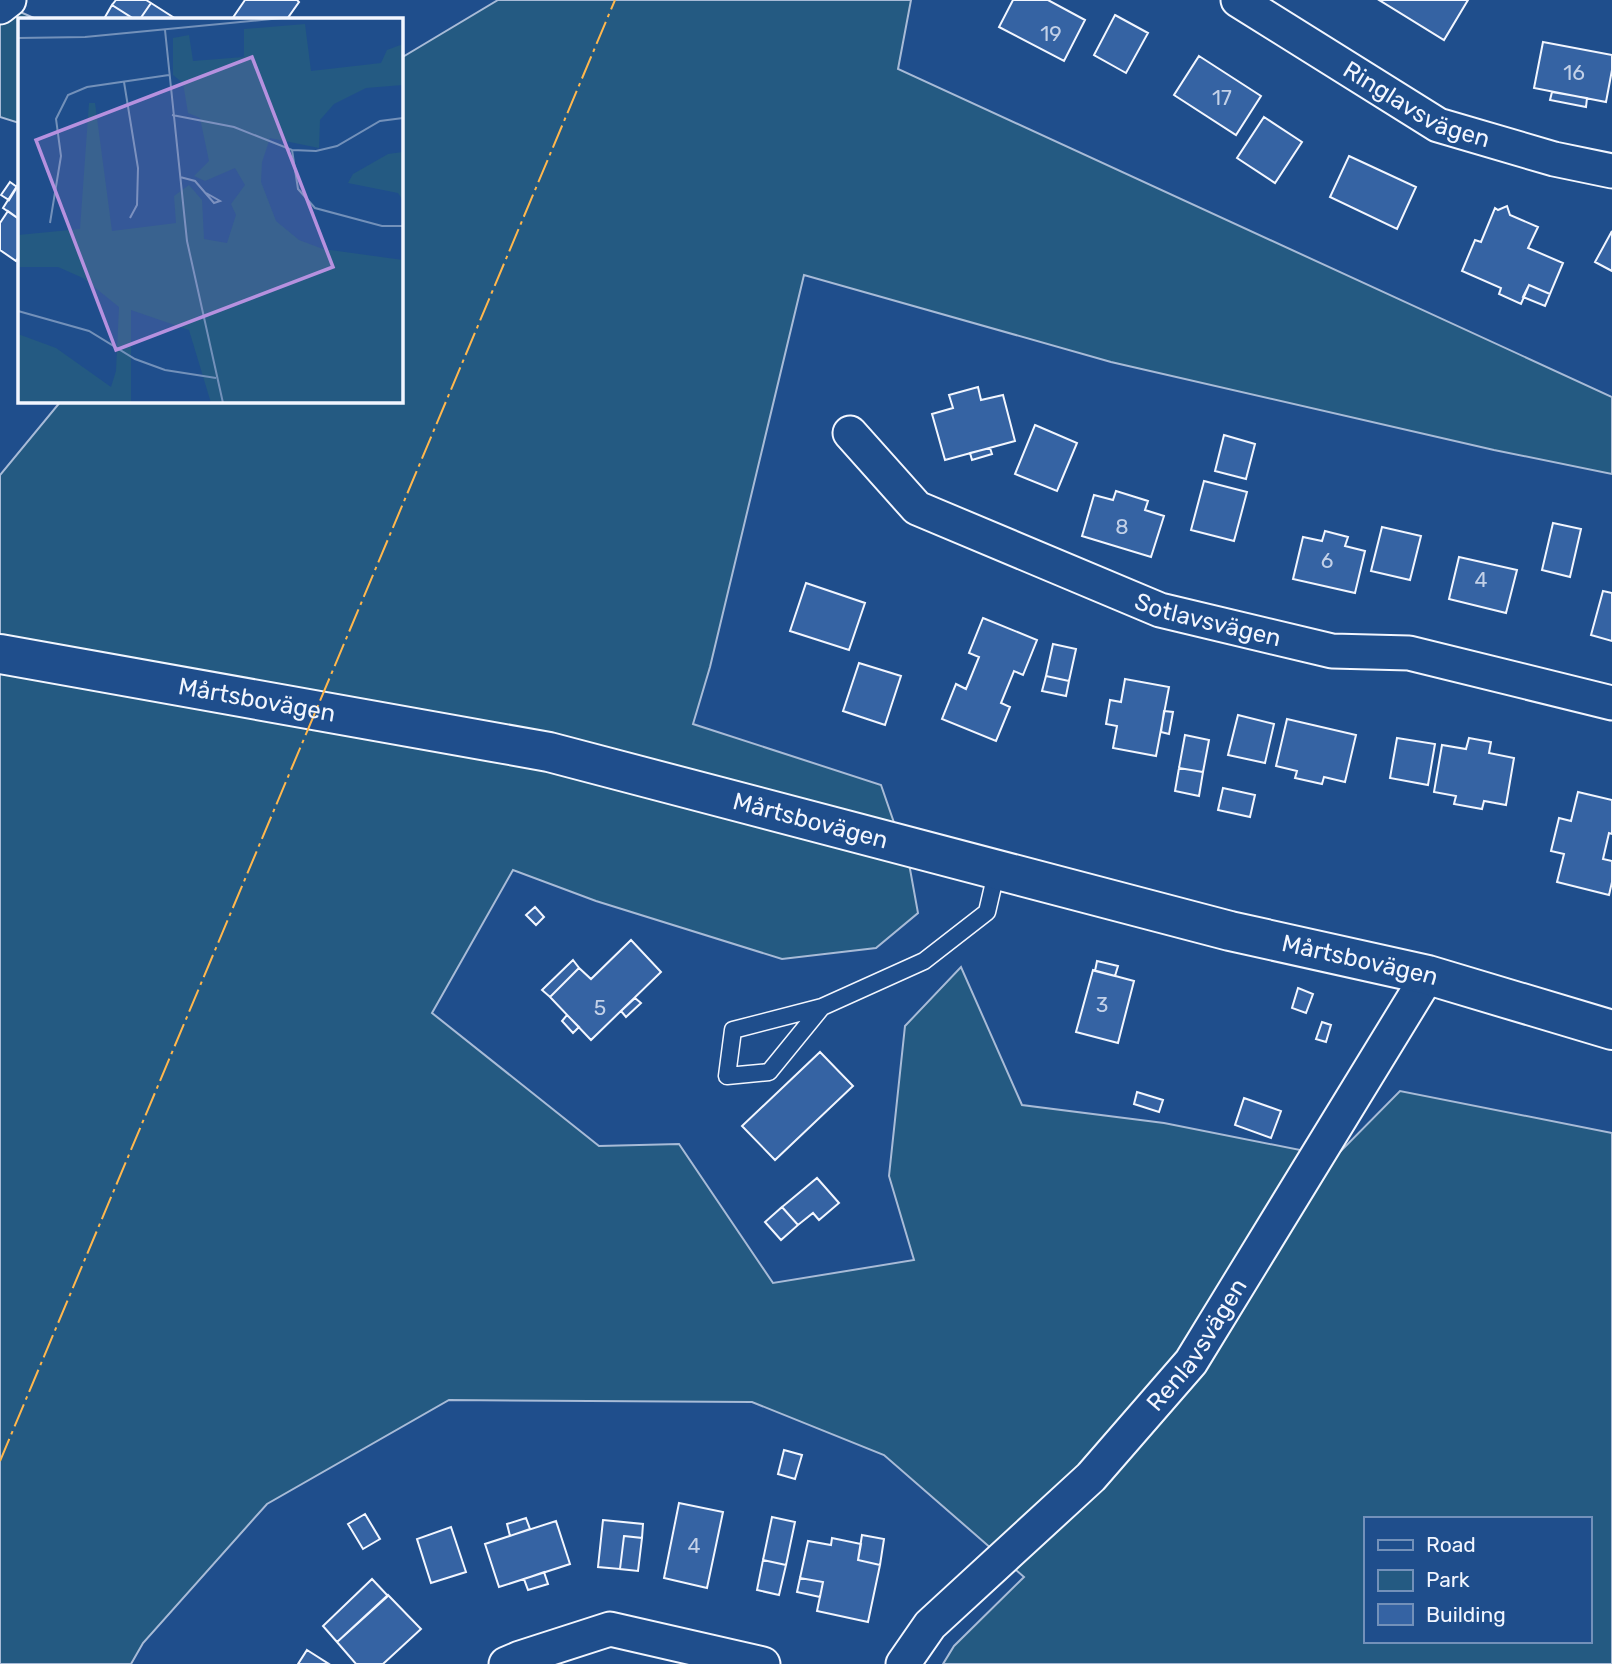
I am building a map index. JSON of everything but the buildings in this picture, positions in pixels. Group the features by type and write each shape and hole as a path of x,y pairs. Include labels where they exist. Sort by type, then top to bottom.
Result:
{"street":[{"path":"0,7 9,0"},
{"name":"Ringlavsvägen","path":"1238,0 1438,125 1554,159 1612,171"},
{"name":"Sotlavsvägen","path":"850,433 917,508 1160,610 1332,651 1409,653 1612,703"},
{"name":"Mårtsbovägen","path":"0,654 549,752 1230,931 1429,975 1612,1030"},
{"name":"Renlavsvägen","path":"903,1664 930,1625 1091,1477 1191,1362 1429,975"},
{"path":"506,1664 520,1657 610,1629 763,1664"}],"lane":[{"path":"822,1007 769,1072 727,1076 733,1030 822,1007 925,961 987,912 997,869"}],"green space":[{"path":"498,0 911,0 898,69 1612,397 1612,474 1494,450 1111,362 804,275 710,667 693,724 881,785 910,869 918,913 876,948 782,959 596,901 513,870 432,1013 599,1146 679,1144 773,1283 914,1260 889,1176 905,1026 961,967 1022,1105 1164,1123 1335,1157 1400,1091 1612,1133 1612,1664 943,1664 954,1646 1024,1577 884,1455 752,1402 449,1400 267,1504 143,1643 131,1664 0,1664 0,475 60,402 402,402 402,57"},
{"path":"0,3 34,18 18,18 18,123 0,117"}],"power":[{"path":"0,1461 615,0"}]}
